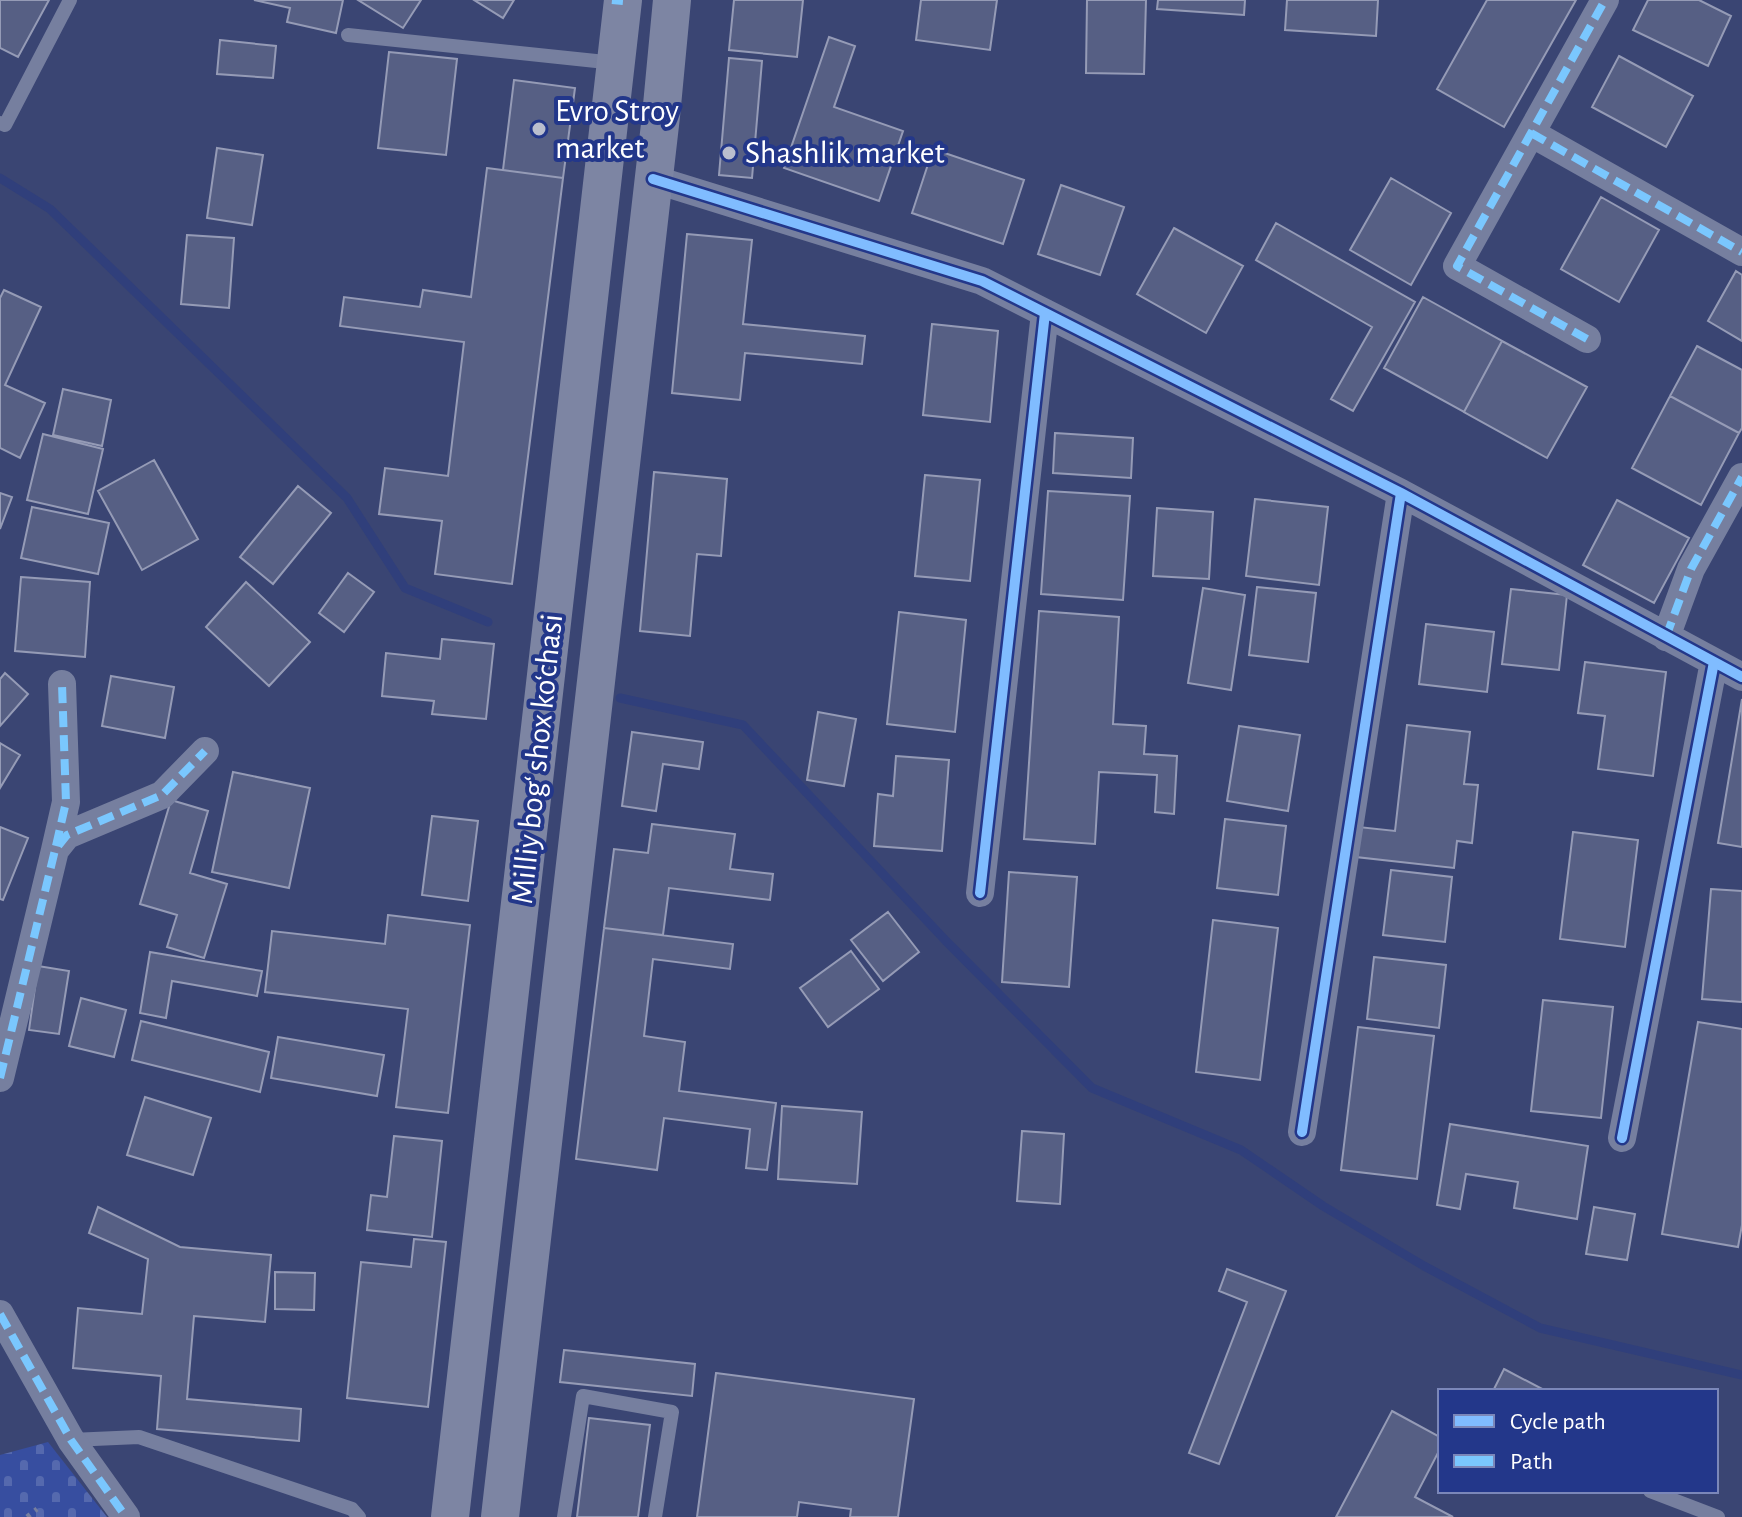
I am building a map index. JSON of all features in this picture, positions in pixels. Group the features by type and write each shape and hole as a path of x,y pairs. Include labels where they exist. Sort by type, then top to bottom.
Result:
{"main road":[{"name":"Milliy bog‘ shox ko‘chasi","path":"450,1517 616,63 619,0"},
{"name":"Milliy bog‘ shox ko‘chasi","path":"500,1517 672,0"},
{"path":"568,479 617,484"},
{"path":"515,946 564,951"}],"street":[{"path":"1587,339 1457,266 1605,0"},
{"path":"1531,133 1742,252"},
{"path":"653,179 982,281 1401,493 1742,677"},
{"path":"980,893 1045,313"},
{"path":"1666,637 1691,569 1742,477"},
{"path":"1302,1132 1401,493"},
{"path":"1622,1138 1714,662"},
{"path":"0,1078 66,802 62,684"},
{"path":"55,850 67,835 162,795 205,751"},
{"path":"0,1314 71,1440 126,1517"}],"lane":[{"path":"0,123 5,125 70,0"},
{"path":"348,35 616,63"},
{"path":"564,1517 583,1396 672,1412 655,1517"},
{"path":"71,1440 139,1437 352,1509 359,1517"},
{"path":"1655,1493 1718,1517"}],"path":[{"path":"27,1517 37,1509"}],"green space":[{"path":"48,1442 107,1517 0,1517 0,1455"}],"building":[{"path":"0,0 49,0 18,57 0,48"},
{"path":"254,0 343,0 336,33 287,22 290,8"},
{"path":"358,0 421,0 403,28"},
{"path":"474,0 514,0 503,18"},
{"path":"734,0 803,0 797,57 729,50"},
{"path":"921,0 997,0 990,50 916,40"},
{"path":"1087,0 1146,0 1144,74 1086,73"},
{"path":"1158,0 1245,0 1244,15 1157,9"},
{"path":"1287,0 1378,0 1376,36 1285,30"},
{"path":"1487,0 1576,0 1504,127 1437,89"},
{"path":"1648,0 1699,0 1731,16 1708,66 1633,30"},
{"path":"829,37 855,46 834,107 903,131 879,201 784,168"},
{"path":"220,40 276,46 273,78 217,74"},
{"path":"389,52 457,59 446,155 378,148"},
{"path":"1619,56 1693,96 1666,147 1592,107"},
{"path":"729,58 762,61 752,178 719,175"},
{"name":"Evro Stroy market","path":"514,80 575,88 563,178 503,170"},
{"path":"217,148 263,155 252,225 207,218"},
{"path":"933,149 1024,180 1003,244 912,213"},
{"path":"487,168 563,178 512,584 435,574 442,521 379,514 385,468 448,476 464,342 340,326 344,297 420,307 423,290 471,297"},
{"path":"1391,178 1451,213 1411,285 1350,250"},
{"path":"1061,185 1124,207 1100,275 1038,254"},
{"path":"1601,197 1659,230 1619,302 1561,269"},
{"path":"1276,223 1415,302 1353,411 1331,399 1372,327 1256,260"},
{"path":"1174,228 1243,266 1206,333 1137,294"},
{"path":"687,234 752,240 743,324 865,336 862,364 745,353 740,400 672,393"},
{"path":"187,235 234,238 229,308 181,304"},
{"path":"1736,271 1742,275 1742,341 1708,321"},
{"path":"4,290 41,307 5,385 45,403 20,458 0,448 0,298"},
{"path":"1423,297 1502,341 1464,412 1384,368"},
{"path":"932,324 998,331 990,422 923,415"},
{"path":"1502,341 1587,387 1547,458 1464,412"},
{"path":"1697,346 1742,370 1742,428 1739,433 1670,396"},
{"path":"63,389 111,400 102,446 53,435"},
{"path":"1670,396 1739,433 1701,505 1632,468"},
{"path":"1055,433 1133,438 1131,478 1053,473"},
{"path":"43,434 103,449 88,514 27,500"},
{"path":"154,460 198,539 142,570 98,491"},
{"path":"654,472 727,479 721,556 697,554 690,636 640,631"},
{"path":"925,475 980,480 970,581 915,576"},
{"path":"298,486 331,513 273,584 240,557"},
{"path":"1048,491 1130,496 1123,600 1041,594"},
{"path":"0,493 12,497 0,529"},
{"path":"1255,499 1328,507 1319,585 1246,576"},
{"path":"1617,500 1689,538 1654,603 1583,565"},
{"path":"32,507 109,523 98,574 21,558"},
{"path":"1157,508 1213,512 1209,579 1153,576"},
{"path":"348,573 374,592 344,632 319,613"},
{"path":"21,577 90,582 85,657 15,651"},
{"path":"246,582 310,642 269,686 206,627"},
{"path":"1257,587 1316,593 1308,662 1249,655"},
{"path":"1203,588 1245,595 1231,690 1188,683"},
{"path":"1511,589 1567,595 1559,670 1502,664"},
{"path":"1039,611 1119,617 1113,724 1146,726 1144,754 1177,756 1174,814 1155,812 1157,775 1099,772 1095,844 1024,839"},
{"path":"899,612 966,620 955,732 887,724"},
{"path":"1426,624 1494,632 1487,692 1419,684"},
{"path":"442,639 494,644 486,719 432,714 434,701 382,696 386,653 440,659"},
{"path":"1585,662 1666,672 1653,776 1598,769 1605,716 1578,713"},
{"path":"5,673 28,694 0,726 0,679"},
{"path":"111,676 174,687 165,738 102,726"},
{"path":"1742,699 1742,847 1718,843"},
{"path":"818,712 856,719 844,786 807,780"},
{"path":"1407,725 1470,732 1464,784 1478,785 1472,843 1457,841 1454,868 1356,857 1359,827 1395,831"},
{"path":"1239,726 1300,735 1288,811 1227,801"},
{"path":"632,732 703,742 699,769 663,764 656,811 622,806"},
{"path":"0,743 20,755 0,788"},
{"path":"896,756 949,760 942,851 874,846 878,794 893,796"},
{"path":"233,772 310,788 289,888 212,872"},
{"path":"171,800 208,811 190,873 227,884 204,958 167,947 177,915 140,904"},
{"path":"432,816 478,821 468,901 422,895"},
{"path":"1225,819 1286,826 1278,895 1217,888"},
{"path":"652,824 735,834 730,869 773,874 770,900 669,888 663,935 604,928 614,849 648,853"},
{"path":"0,827 28,838 3,900 0,899"},
{"path":"1573,832 1638,840 1625,947 1560,939"},
{"path":"1391,870 1452,877 1445,942 1383,935"},
{"path":"1009,872 1077,877 1069,987 1002,982"},
{"path":"1711,889 1742,891 1742,1002 1702,999"},
{"path":"888,912 919,952 883,981 851,940"},
{"path":"388,915 470,925 448,1113 396,1107 408,1009 265,992 272,931 385,944"},
{"path":"1213,920 1278,928 1260,1080 1196,1072"},
{"path":"604,928 733,944 730,969 653,959 644,1036 685,1042 679,1091 776,1103 767,1170 746,1168 750,1129 664,1118 657,1170 576,1159"},
{"path":"851,951 879,989 828,1027 800,988"},
{"path":"150,952 262,971 257,996 172,981 166,1018 140,1013"},
{"path":"1374,957 1446,965 1439,1028 1367,1019"},
{"path":"38,966 69,971 59,1034 29,1030"},
{"path":"81,998 126,1010 114,1057 69,1046"},
{"path":"1543,1000 1613,1007 1601,1118 1531,1111"},
{"path":"141,1021 269,1052 260,1092 132,1060"},
{"path":"1698,1022 1742,1029 1742,1225 1738,1247 1662,1234"},
{"path":"1358,1027 1434,1036 1417,1179 1341,1170"},
{"path":"278,1037 384,1055 377,1096 271,1078"},
{"path":"145,1097 211,1118 193,1175 127,1155"},
{"path":"782,1106 862,1112 857,1184 778,1179"},
{"path":"1450,1124 1588,1146 1577,1219 1514,1208 1518,1182 1466,1174 1460,1209 1437,1205"},
{"path":"1022,1131 1064,1134 1060,1204 1017,1201"},
{"path":"394,1136 442,1141 432,1237 367,1230 371,1195 387,1197"},
{"path":"98,1207 180,1247 271,1255 265,1322 194,1316 187,1399 301,1409 299,1441 157,1429 161,1376 73,1368 78,1308 142,1314 148,1259 89,1233"},
{"path":"1594,1207 1635,1214 1627,1260 1586,1254"},
{"path":"414,1239 446,1242 428,1407 347,1398 361,1262 411,1267"},
{"path":"1227,1269 1286,1291 1219,1464 1189,1453 1247,1302 1219,1291"},
{"path":"275,1272 315,1273 314,1310 275,1309"},
{"path":"564,1350 695,1364 692,1396 560,1382"},
{"path":"1504,1369 1542,1389 1494,1389"},
{"path":"716,1373 914,1399 898,1517 850,1517 851,1509 799,1502 797,1517 697,1517"},
{"path":"1392,1411 1438,1436 1438,1453 1415,1497 1453,1517 1336,1517"},
{"path":"589,1418 650,1425 638,1517 577,1517"}],"waterway":[{"path":"0,178 50,209 347,498 405,588 488,622"},
{"path":"620,698 743,725 946,941 1092,1088 1241,1150 1323,1206 1424,1266 1540,1328 1742,1375"}],"marked path":[{"path":"612,0 623,1"},
{"path":"1587,339 1457,266 1605,0"},
{"path":"1531,133 1742,252"},
{"path":"1666,637 1691,569 1742,477"},
{"path":"56,846 66,802 62,684"},
{"path":"0,1078 55,850 67,835 162,795 205,751"},
{"path":"0,1314 71,1440 126,1517"}],"cycle path":[{"path":"653,179 982,281 1401,493 1742,677"},
{"path":"980,893 1045,313"},
{"path":"1302,1132 1401,493"},
{"path":"1622,1138 1714,662"}],"place":[{"name":"Evro Stroy market","path":"539,129"},
{"name":"Shashlik market","path":"729,153"}]}
